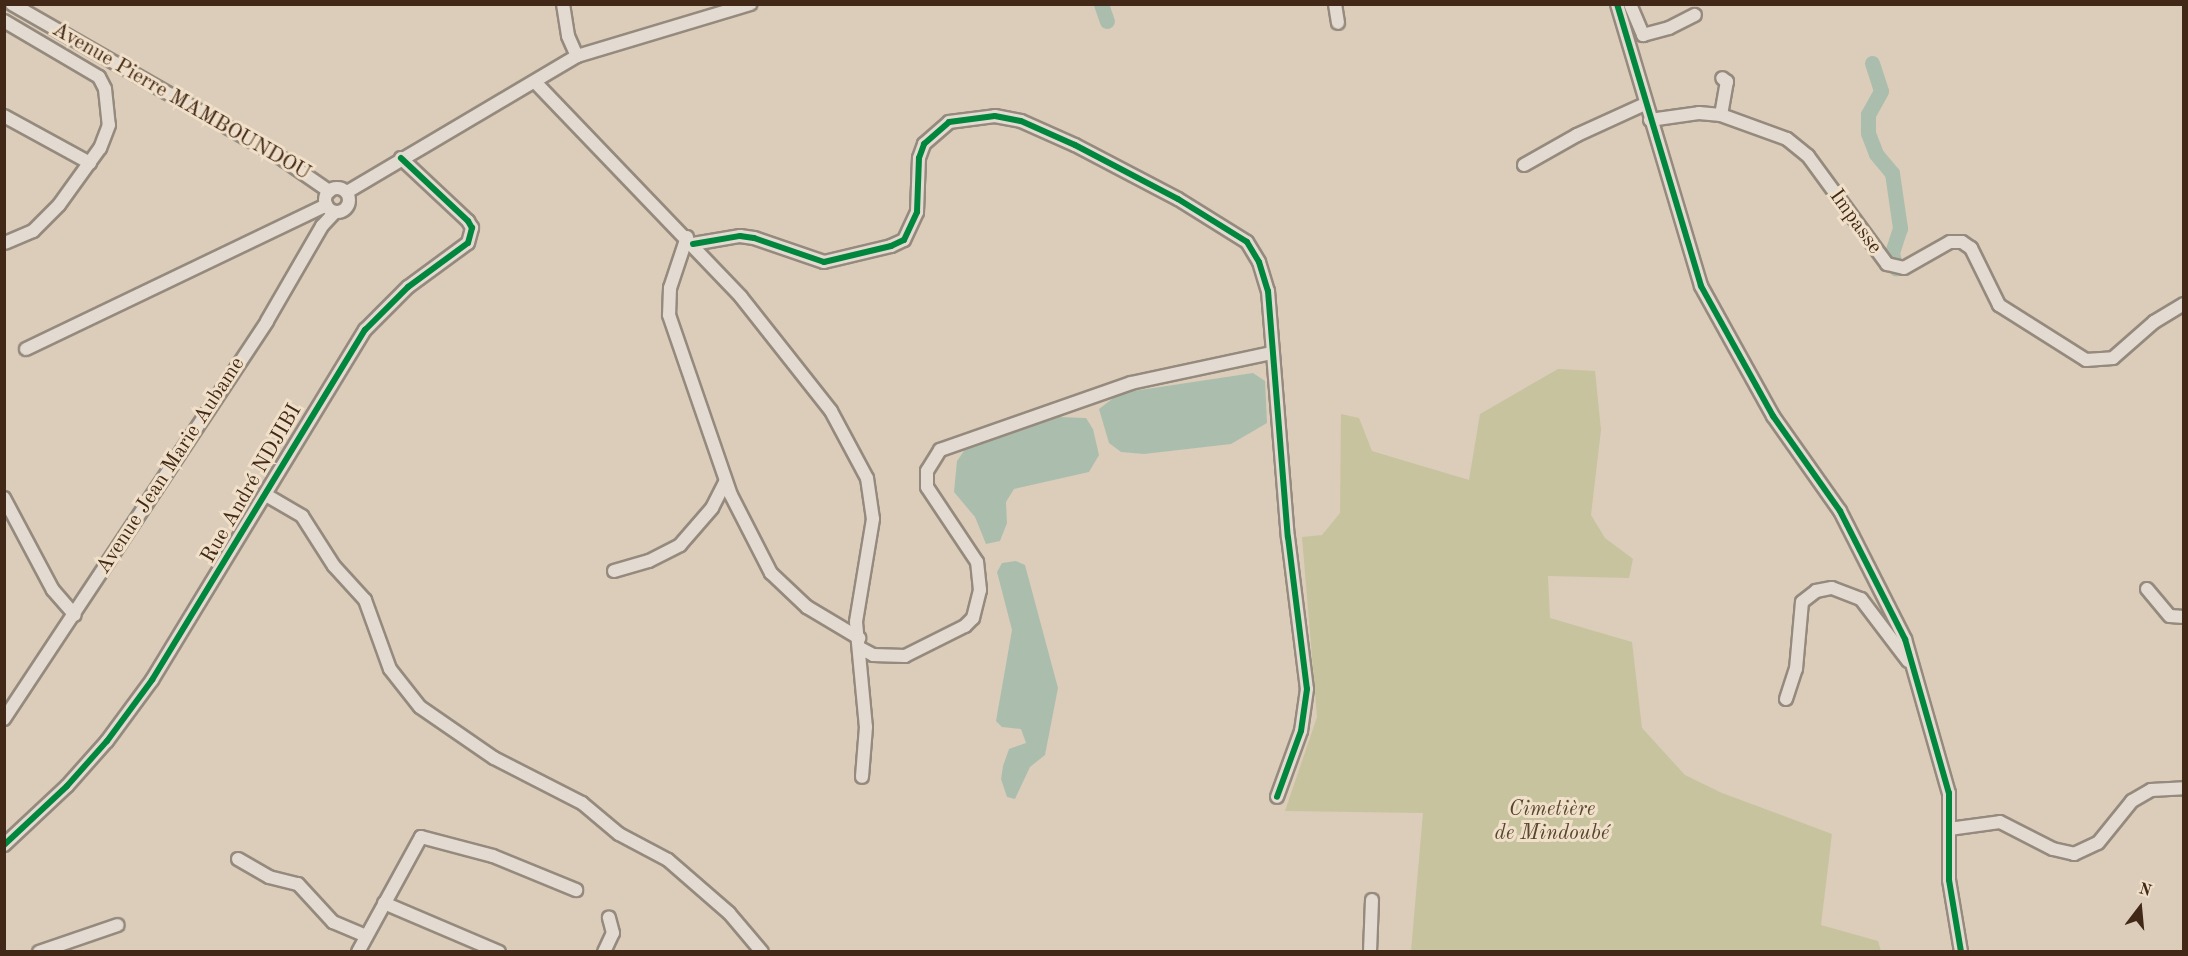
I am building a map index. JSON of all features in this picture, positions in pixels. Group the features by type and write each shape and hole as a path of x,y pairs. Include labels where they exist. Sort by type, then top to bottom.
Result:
{"street":[{"name":"Avenue Pierre MAMBOUNDOU","path":"12,4 324,186"},
{"path":"563,4 568,36 577,56"},
{"path":"26,349 331,208 324,186 341,188 347,192 401,158 536,83 577,56 750,4"},
{"path":"1335,4 1338,23"},
{"path":"1617,4 1701,286 1773,416 1840,511 1900,624 1949,793 1948,880 1961,951"},
{"path":"1630,4 1643,34 1669,28 1695,15"},
{"path":"4,21 99,77 105,89 109,125 107,137 90,163 39,225 5,243"},
{"path":"1721,115 1727,82 1722,78"},
{"path":"536,83 690,241 741,297 831,411 867,478 873,519 858,591 859,643 866,727 862,777"},
{"path":"1524,165 1585,131 1645,104"},
{"name":"Impasse","path":"1650,120 1698,113 1721,115 1765,128 1808,156 1887,264 1904,268 1950,242 1962,243 1971,248 1999,305 2086,360 2113,358 2154,322 2184,304"},
{"path":"4,116 90,163"},
{"path":"690,241 740,236 754,238 824,262 891,246 904,240 913,226 917,212 919,158 924,144 935,130 949,122 1008,118 1075,145 1179,199 1247,242 1259,262 1268,291 1271,353 1288,537 1307,689 1301,731 1277,797"},
{"name":"Rue André NDJIBI","path":"4,844 67,786 125,719 266,495 365,330 408,287 472,237 468,221 401,158"},
{"name":"Avenue Jean Marie Aubame","path":"4,719 75,615 267,321 331,208 347,208 347,192"},
{"path":"690,241 670,288 669,315 726,481 771,573 807,607 873,655 905,656 966,626 973,618 980,590 977,562 927,488 927,471 940,450 1131,383 1271,353"},
{"path":"614,571 649,561 680,545 712,508 726,481"},
{"path":"266,495 302,516 334,566 365,600 390,669 420,707 494,758 582,803 619,834 668,860 729,913 762,951"},
{"path":"5,499 53,590 75,615"},
{"path":"1786,699 1796,669 1802,602 1816,591 1832,588 1862,599 1914,670"},
{"path":"2147,589 2170,616 2184,617"},
{"path":"1949,830 2000,822 2052,849 2074,854 2098,843 2132,801 2151,790 2184,788"},
{"path":"358,951 416,840 426,836 493,856 576,890"},
{"path":"238,859 269,878 298,884 333,922 366,936"},
{"path":"1370,951 1372,900"},
{"path":"384,903 499,951"},
{"path":"604,951 613,933 609,918"},
{"path":"39,951 118,925"}],"green space":[{"name":"Cimetière de Mindoubé","path":"1558,369 1595,371 1601,430 1591,515 1605,538 1633,559 1629,578 1548,576 1550,618 1632,642 1642,728 1685,775 1722,793 1832,834 1821,925 1878,941 1881,951 1411,951 1423,813 1285,811 1317,717 1302,537 1322,535 1340,513 1341,414 1359,418 1372,451 1469,480 1480,414"}],"shaded area":[{"path":"1253,373 1265,381 1267,423 1231,444 1144,454 1121,452 1109,443 1099,409 1120,393"},
{"path":"1059,417 1086,418 1093,429 1099,455 1089,472 1014,489 1006,502 1007,523 1000,541 986,544 975,517 954,492 957,461 966,448"},
{"path":"1016,561 1025,565 1058,688 1045,755 1030,767 1015,799 1007,797 1001,779 1003,766 1009,749 1026,743 1021,729 1002,727 996,721 1012,630 997,572 1002,563"}],"waterway":[{"path":"1101,4 1107,21"},
{"path":"1872,63 1881,91 1868,114 1868,133 1876,154 1892,173 1900,228 1892,253 1896,269"}],"cycle path":[{"path":"1617,4 1701,286 1773,416 1840,511 1905,639 1949,793 1949,880 1961,952"},
{"path":"693,244 740,236 754,238 824,262 891,246 904,240 917,212 919,158 924,144 949,122 995,116 1021,121 1075,145 1178,199 1247,242 1259,262 1268,291 1288,537 1307,689 1301,731 1277,797"},
{"path":"4,845 67,786 107,741 152,680 365,330 408,287 468,243 472,228 468,221 401,158"}]}
